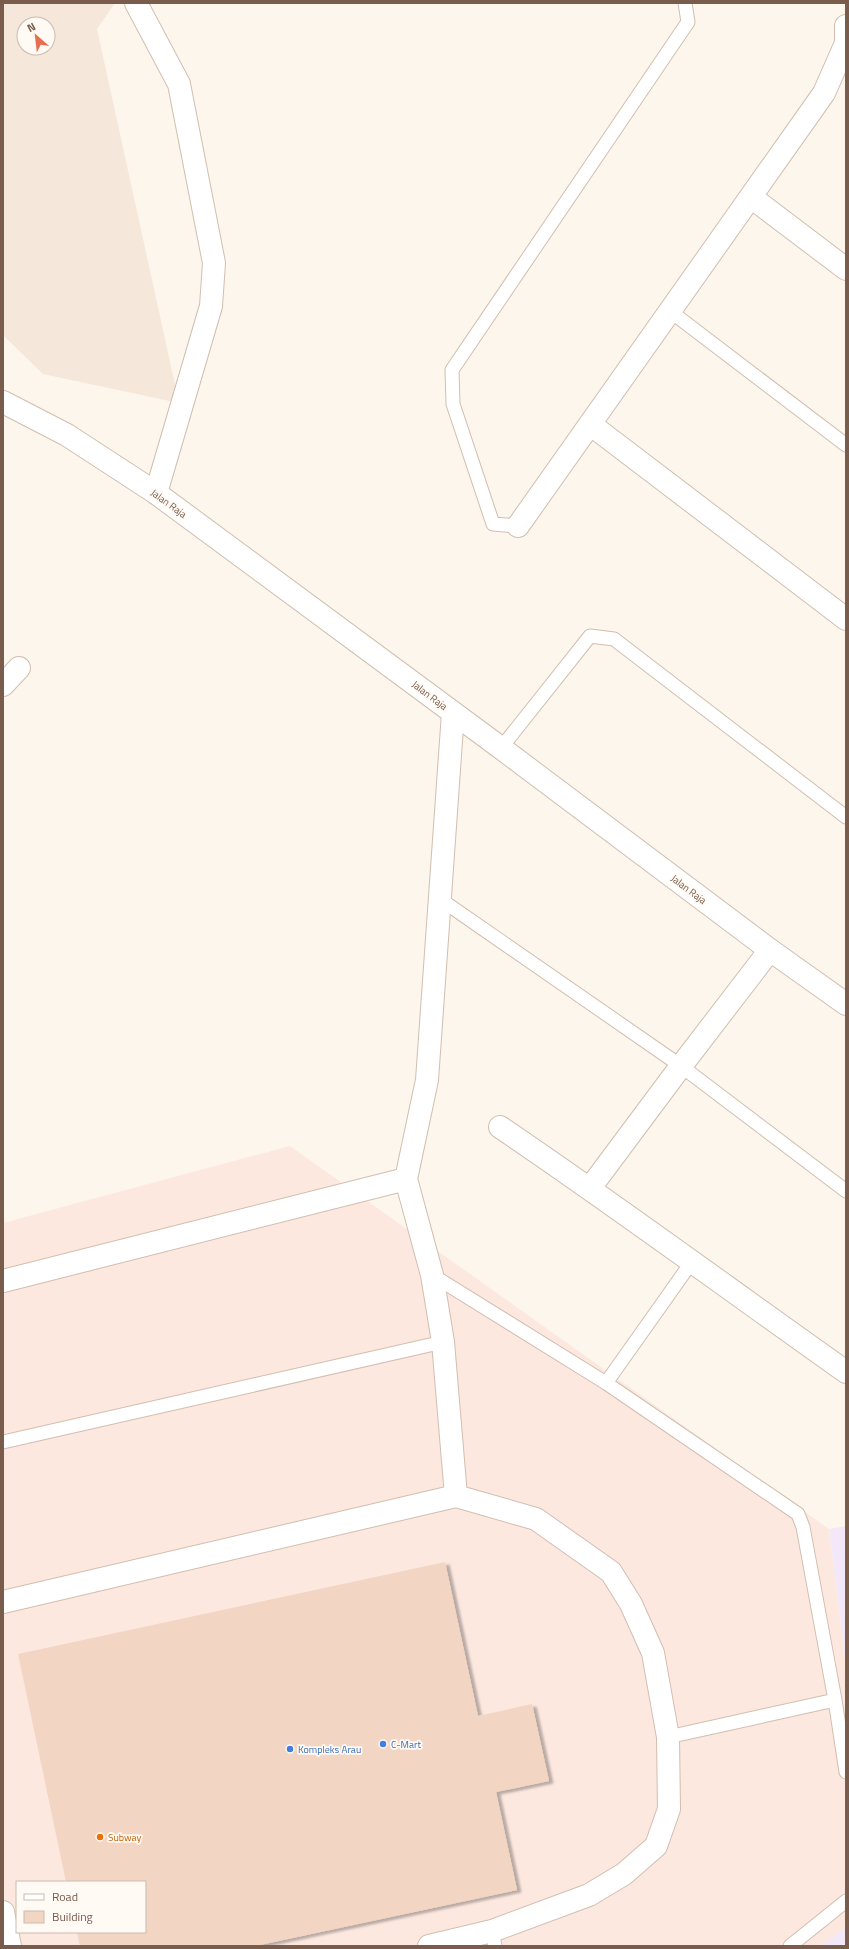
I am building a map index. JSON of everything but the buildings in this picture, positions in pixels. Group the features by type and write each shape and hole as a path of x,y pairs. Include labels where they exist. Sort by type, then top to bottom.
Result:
{"street":[{"path":"136,3 179,84 214,263 211,306 156,493"},
{"path":"518,526 824,94 846,43 846,26"},
{"path":"751,197 846,268"},
{"name":"Jalan Raja","path":"3,402 67,436 156,493 501,748 770,950 846,1004"},
{"path":"590,424 846,619"},
{"path":"3,685 19,668"},
{"path":"453,713 427,1080 406,1179 432,1275 443,1342 456,1496"},
{"path":"590,1188 770,950"},
{"path":"500,1127 590,1188 691,1263 846,1372"},
{"path":"3,1281 406,1179"},
{"path":"3,1602 456,1496 536,1519 611,1572 631,1604 653,1653 668,1737 669,1809 656,1846 624,1874 589,1896 494,1938 429,1946"},
{"path":"3,1912 10,1946"}],"lane":[{"path":"518,526 493,524 453,404 452,370 688,22 685,3"},
{"path":"670,312 846,445"},
{"path":"501,748 590,636 614,639 846,818"},
{"path":"440,899 681,1066 846,1191"},
{"path":"606,1383 691,1263"},
{"path":"432,1275 606,1383 798,1514 803,1527 835,1700 846,1772"},
{"path":"3,1442 443,1342"},
{"path":"668,1737 835,1700"},
{"path":"790,1946 846,1901"}],"shaded area":[{"path":"3,3 115,3 97,29 179,403 43,374 3,335"},
{"path":"290,1146 829,1529 846,1666 846,1927 821,1946 3,1946 3,1223"},
{"path":"846,1526 846,1666 829,1529"},
{"path":"846,1927 846,1946 821,1946"}],"place":[{"name":"C-Mart","path":"383,1744"},
{"name":"Kompleks Arau","path":"290,1749"},
{"name":"Subway","path":"100,1837"}]}
